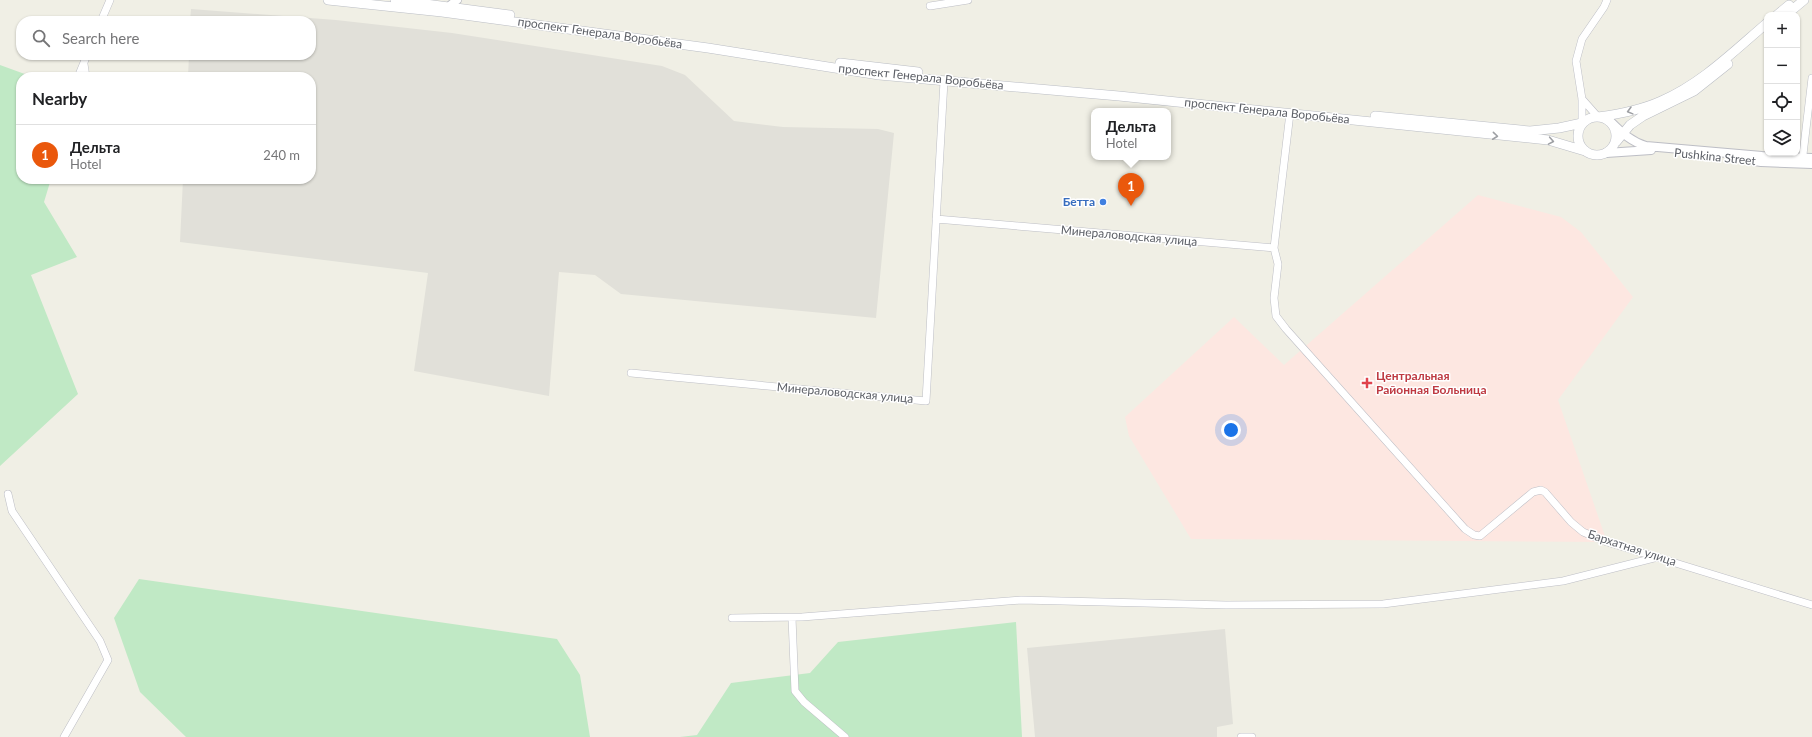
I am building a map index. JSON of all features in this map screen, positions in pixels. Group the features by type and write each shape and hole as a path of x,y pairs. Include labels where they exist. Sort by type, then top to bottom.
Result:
{"main road":[{"name":"проспект Генерала Воробьёва","path":"328,0 442,7 883,69 1517,134"},
{"name":"проспект Генерала Воробьёва","path":"395,0 879,75 1517,134"},
{"path":"1781,12 1795,0"},
{"path":"1790,12 1804,0"},
{"path":"1517,134 1582,123 1589,119 1626,113 1652,105 1684,89 1710,71 1764,26"},
{"path":"1517,134 1548,140 1595,155 1606,153 1634,122 1697,88 1764,33"},
{"path":"1598,117 1612,123 1616,132 1616,142"},
{"path":"1582,123 1579,130 1578,139 1585,151"}],"street":[{"path":"103,16 110,0"},
{"path":"442,7 458,0"},
{"path":"930,6 968,0"},
{"path":"1582,123 1582,99 1576,69 1576,60 1579,47 1607,0"},
{"path":"80,72 85,60"},
{"path":"84,64 85,72"},
{"path":"1812,78 1802,160 1812,158"},
{"name":"Минераловодская улица","path":"631,374 926,401 944,81"},
{"path":"1582,99 1598,117"},
{"path":"1274,248 1290,113"},
{"path":"1634,122 1631,129 1631,134 1641,147"},
{"path":"1612,123 1641,147"},
{"name":"Pushkina Street","path":"1606,153 1641,147 1761,162 1802,160 1812,164"},
{"name":"Минераловодская улица","path":"936,219 1274,248"},
{"name":"Бархатная улица","path":"1274,248 1278,264 1274,298 1276,316 1286,330 1360,413 1465,528 1474,535 1480,536 1534,492 1541,490 1545,492 1571,522 1583,532 1607,542 1812,605"},
{"path":"8,494 12,511 100,641 108,660 64,737"},
{"path":"732,618 792,618 1021,600 1226,605 1383,604 1563,581 1658,557"},
{"path":"792,618 795,691 804,702 845,737"},
{"path":"1241,737 1252,737"}],"shaded area":[{"path":"191,9 283,16 190,16"},
{"path":"316,18 336,20 452,33 662,66 685,75 734,121 783,127 878,129 894,133 876,318 621,294 595,275 559,272 549,396 414,371 428,273 180,242 183,184 316,184 316,72 188,72 189,60 316,60"},
{"name":"Центральная Районная Больница","path":"1478,195 1561,217 1581,232 1633,297 1558,400 1607,542 1191,539 1129,436 1125,417 1234,317 1284,365"},
{"path":"1225,629 1233,724 1217,727 1217,737 1035,737 1027,648"}],"green space":[{"path":"0,65 19,72 16,72 16,184 49,184 44,202 77,257 31,275 78,394 0,466"},
{"path":"139,579 557,639 580,675 590,737 186,737 140,692 114,618"},
{"path":"1016,622 1022,737 680,737 697,735 731,683 810,673 838,642"}],"place":[{"name":"Бетта","path":"1103,202"},
{"name":"Дельта","path":"1131,206"},
{"name":"Центральная Районная Больница","path":"1367,383"}]}
